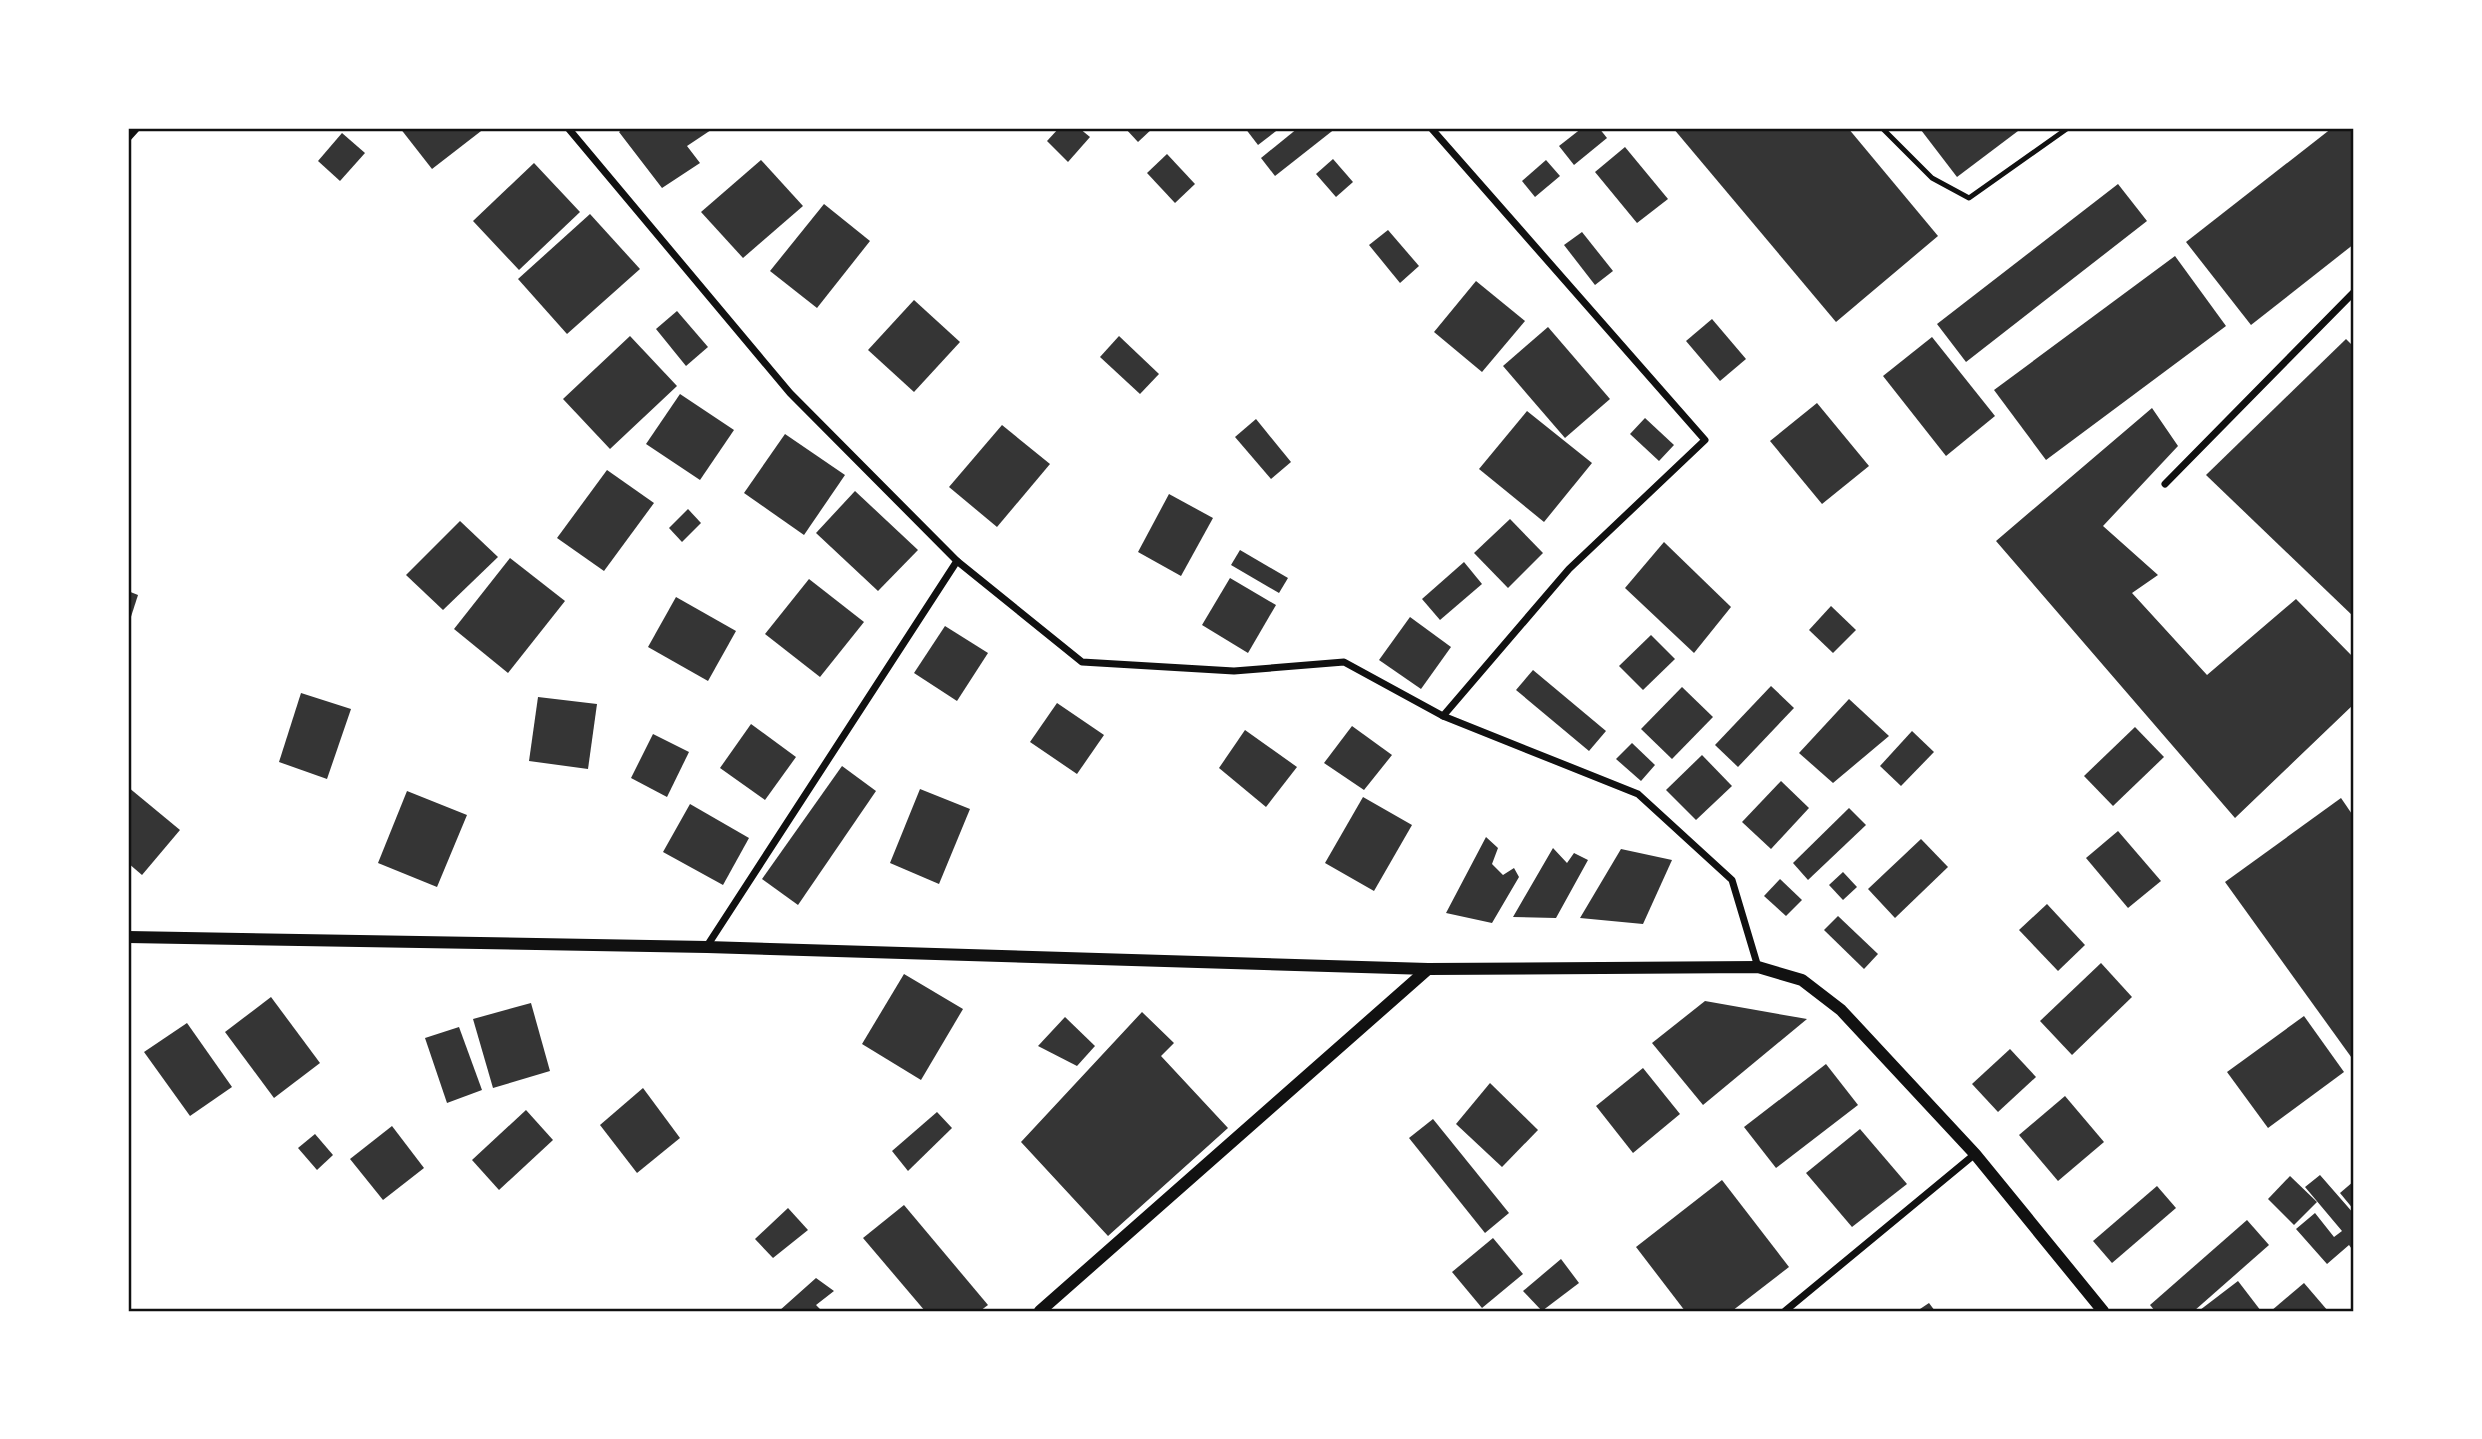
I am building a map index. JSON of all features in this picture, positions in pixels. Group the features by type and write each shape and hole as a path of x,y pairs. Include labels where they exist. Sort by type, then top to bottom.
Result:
{"street":[{"path":"128,138 137,128"},
{"path":"568,128 790,393 957,561 1082,662 1234,671 1345,662 1443,716 1638,794 1732,880 1758,967"},
{"path":"1432,128 1705,440 1569,569 1443,716"},
{"path":"2165,484 2354,292"},
{"path":"707,947 957,561"},
{"path":"128,937 707,947 1428,969 1758,967 1802,980 1841,1010 1975,1154 2103,1311"},
{"path":"1040,1311 1428,969"},
{"path":"1785,1311 1975,1154"}],"lane":[{"path":"1882,128 1932,178 1969,198 2068,128"}],"building":[{"path":"400,128 485,128 432,169"},
{"path":"624,128 714,128 687,146 700,163 662,188 619,132"},
{"path":"1059,128 1079,128 1090,137 1068,162 1047,141"},
{"path":"1125,128 1153,128 1138,142"},
{"path":"1245,128 1280,128 1258,145"},
{"path":"1298,128 1336,128 1275,176 1261,158"},
{"path":"1582,128 1599,128 1607,138 1574,165 1559,146"},
{"path":"1673,128 1848,128 1938,236 1836,322"},
{"path":"2022,128 1957,177 1921,130"},
{"path":"2332,128 2354,128 2354,244 2251,325 2186,242"},
{"path":"342,133 365,153 340,181 318,161"},
{"path":"1625,147 1668,199 1637,223 1595,172"},
{"path":"1167,154 1195,184 1175,203 1147,173"},
{"path":"1333,159 1353,182 1336,197 1316,174"},
{"path":"761,160 803,206 743,258 701,212"},
{"path":"1546,160 1560,176 1535,197 1522,181"},
{"path":"534,163 580,212 519,270 473,221"},
{"path":"2118,184 2147,221 1966,362 1937,324"},
{"path":"824,204 870,241 817,308 770,271"},
{"path":"590,214 640,269 567,334 518,279"},
{"path":"1388,230 1419,266 1400,283 1369,245"},
{"path":"1582,232 1613,271 1595,285 1564,245"},
{"path":"2175,256 2226,326 2046,460 1994,390"},
{"path":"1476,281 1525,321 1482,372 1434,332"},
{"path":"914,300 960,342 914,392 868,350"},
{"path":"677,311 708,347 686,366 656,329"},
{"path":"1712,319 1746,359 1720,381 1686,341"},
{"path":"1548,327 1610,399 1565,438 1503,366"},
{"path":"630,336 677,386 610,449 563,399"},
{"path":"1119,336 1159,374 1140,394 1100,357"},
{"path":"1932,337 1995,416 1946,456 1883,376"},
{"path":"2346,339 2354,347 2354,617 2206,475"},
{"path":"680,394 734,430 700,480 646,444"},
{"path":"1817,403 1869,466 1822,504 1770,441"},
{"path":"2152,408 2178,446 2103,526 2158,575 2132,593 2207,675 2296,599 2354,658 2354,704 2235,818 1996,541"},
{"path":"1527,411 1592,463 1544,522 1479,469"},
{"path":"1645,418 1674,445 1659,461 1630,434"},
{"path":"1256,419 1291,462 1271,479 1235,437"},
{"path":"1002,425 1050,464 997,527 949,487"},
{"path":"785,434 845,475 804,535 744,493"},
{"path":"607,470 654,503 604,571 557,538"},
{"path":"855,491 918,550 878,591 816,533"},
{"path":"1169,494 1213,518 1181,576 1138,552"},
{"path":"688,509 701,523 682,542 669,528"},
{"path":"1510,519 1543,553 1508,588 1474,553"},
{"path":"460,521 498,557 443,610 406,575"},
{"path":"1664,542 1731,607 1694,653 1625,588"},
{"path":"1240,550 1288,578 1279,593 1231,565"},
{"path":"510,558 565,601 508,673 454,629"},
{"path":"1464,562 1482,584 1440,620 1422,599"},
{"path":"1230,578 1276,605 1248,653 1202,625"},
{"path":"809,579 864,622 820,677 765,634"},
{"path":"128,591 138,595 128,626"},
{"path":"676,597 736,631 708,681 648,647"},
{"path":"1831,606 1856,630 1833,653 1809,630"},
{"path":"1410,617 1451,647 1421,689 1379,660"},
{"path":"945,626 988,653 957,701 914,673"},
{"path":"1651,635 1675,659 1643,690 1619,666"},
{"path":"1533,670 1606,731 1589,751 1516,690"},
{"path":"1771,686 1794,708 1738,767 1715,745"},
{"path":"1682,687 1713,717 1672,759 1641,729"},
{"path":"301,693 351,709 327,779 279,762"},
{"path":"538,697 597,704 588,769 529,761"},
{"path":"1849,699 1889,736 1833,783 1799,753"},
{"path":"1057,703 1104,735 1077,774 1030,742"},
{"path":"751,724 796,757 765,800 720,768"},
{"path":"1352,726 1392,755 1364,790 1324,763"},
{"path":"2135,727 2164,757 2113,806 2084,776"},
{"path":"1245,730 1297,767 1266,807 1219,768"},
{"path":"1912,731 1934,752 1901,786 1880,766"},
{"path":"653,734 689,752 667,797 631,778"},
{"path":"1632,743 1655,765 1641,781 1616,759"},
{"path":"1702,755 1732,786 1696,820 1666,790"},
{"path":"842,766 876,791 798,905 762,879"},
{"path":"1781,781 1809,808 1771,849 1742,822"},
{"path":"128,787 180,830 142,875 128,863"},
{"path":"920,789 970,809 939,884 890,863"},
{"path":"407,791 467,815 437,887 378,863"},
{"path":"1363,797 1412,825 1374,891 1325,863"},
{"path":"2341,798 2354,817 2354,1061 2225,882"},
{"path":"690,804 749,838 723,885 663,852"},
{"path":"1849,808 1866,825 1808,880 1793,863"},
{"path":"2118,831 2161,881 2128,908 2086,858"},
{"path":"1486,837 1498,848 1492,864 1503,875 1514,868 1519,877 1492,923 1446,913"},
{"path":"1921,839 1948,867 1895,918 1868,889"},
{"path":"1553,848 1567,863 1574,853 1588,860 1556,918 1513,917"},
{"path":"1621,849 1672,860 1643,924 1580,918"},
{"path":"1843,872 1857,887 1843,900 1829,885"},
{"path":"1780,879 1802,900 1786,916 1764,896"},
{"path":"2047,904 2085,945 2058,971 2019,930"},
{"path":"1838,916 1878,954 1864,969 1824,930"},
{"path":"2101,963 2132,997 2072,1055 2040,1021"},
{"path":"904,974 963,1009 921,1080 862,1044"},
{"path":"271,997 320,1063 274,1098 225,1032"},
{"path":"1705,1001 1807,1019 1703,1105 1652,1043"},
{"path":"531,1003 550,1071 493,1088 473,1019"},
{"path":"1142,1012 1174,1043 1161,1056 1228,1128 1108,1236 1021,1142"},
{"path":"2304,1016 2344,1072 2268,1128 2227,1072"},
{"path":"1065,1017 1095,1046 1077,1066 1038,1046"},
{"path":"187,1023 232,1087 190,1116 144,1052"},
{"path":"459,1027 482,1090 447,1103 425,1038"},
{"path":"2010,1049 2036,1077 1998,1112 1972,1084"},
{"path":"1826,1064 1858,1105 1776,1168 1744,1127"},
{"path":"1643,1068 1680,1114 1633,1153 1596,1106"},
{"path":"1490,1083 1538,1130 1502,1167 1456,1124"},
{"path":"643,1088 680,1138 637,1173 600,1125"},
{"path":"2065,1096 2104,1142 2058,1181 2019,1135"},
{"path":"526,1110 553,1140 499,1190 472,1160"},
{"path":"937,1112 952,1128 908,1171 892,1151"},
{"path":"1433,1119 1509,1213 1485,1233 1409,1138"},
{"path":"392,1126 424,1168 383,1200 350,1159"},
{"path":"1860,1129 1907,1184 1852,1227 1806,1173"},
{"path":"315,1134 333,1155 317,1170 298,1148"},
{"path":"2320,1175 2354,1214 2354,1252 2349,1245 2327,1264 2296,1229 2315,1213 2334,1237 2342,1231 2305,1187"},
{"path":"2290,1176 2317,1202 2294,1225 2268,1199"},
{"path":"1722,1180 1789,1267 1732,1311 1685,1311 1636,1247"},
{"path":"2354,1181 2354,1210 2340,1193"},
{"path":"2157,1186 2176,1208 2112,1263 2093,1241"},
{"path":"904,1205 988,1305 980,1311 925,1311 863,1238"},
{"path":"788,1208 808,1230 773,1258 755,1239"},
{"path":"2247,1220 2269,1245 2194,1311 2155,1311 2150,1305"},
{"path":"1493,1238 1523,1274 1482,1308 1452,1272"},
{"path":"1561,1259 1579,1283 1542,1311 1523,1291"},
{"path":"816,1278 834,1291 816,1305 822,1311 779,1311"},
{"path":"2238,1281 2261,1311 2200,1310"},
{"path":"2304,1283 2328,1311 2271,1311"},
{"path":"1929,1303 1935,1311 1917,1311"}]}
